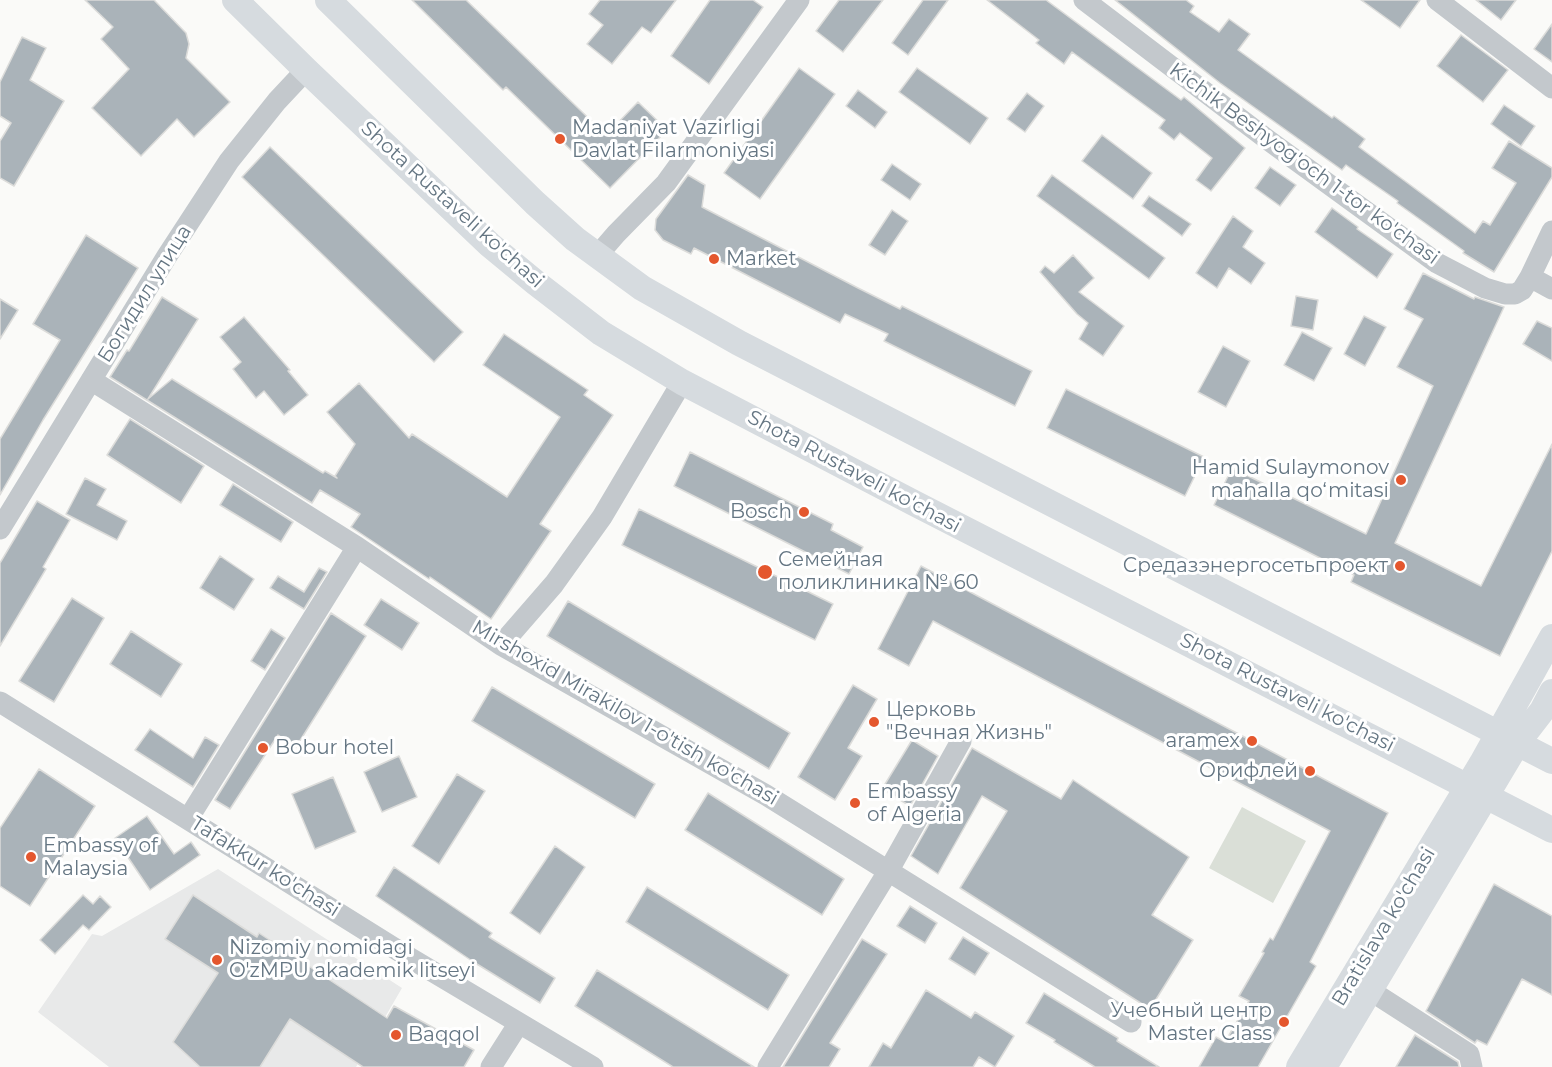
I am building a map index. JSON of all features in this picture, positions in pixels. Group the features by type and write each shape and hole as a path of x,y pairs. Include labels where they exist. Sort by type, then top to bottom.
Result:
{"main road":[{"name":"Shota Rustaveli ko'chasi","path":"235,0 490,244 528,277 601,333 682,382 1552,830"},
{"path":"328,0 535,203 597,256 642,288 713,329 1552,761"},
{"path":"1508,737 1552,637"},
{"path":"1508,737 1542,711 1552,692"},
{"name":"Bratislava ko'chasi","path":"1324,1067 1362,985 1508,737"},
{"name":"Bratislava ko'chasi","path":"1299,1067 1362,985"}],"street":[{"path":"597,256 666,183 799,0"},
{"name":"Kichik Beshyog'och 1-tor ko'chasi","path":"1084,0 1437,263 1485,288 1505,294 1515,294 1522,290 1530,277"},
{"path":"1437,0 1552,88"},
{"name":"Богидил улица","path":"0,529 167,256 229,161 276,101 306,70"},
{"path":"1552,231 1530,277 1552,289"},
{"name":"Mirshoxid Mirakilov 1-o'tish ko'chasi","path":"91,380 357,547 501,645 766,795 1131,1022"},
{"path":"501,645 554,584 602,517 682,382"},
{"path":"188,819 357,547"},
{"name":"Tafakkur ko'chasi","path":"0,702 410,958 593,1067"},
{"path":"768,1067 889,870 961,741"},
{"path":"1362,985 1468,1054 1472,1067"},
{"path":"491,1067 519,1023"}],"shaded area":[{"path":"1242,807 1306,841 1273,903 1209,868"},
{"name":"Nizomiy nomidagi O'zMPU akademik litseyi","path":"218,869 402,988 356,1067 109,1067 38,1012 92,934 102,936"}],"building":[{"path":"85,0 154,0 186,33 189,44 186,58 230,102 194,137 177,119 141,156 92,108 129,69 101,39 113,27"},
{"path":"412,0 466,0 606,135 638,102 667,130 610,188 506,87 503,90"},
{"path":"600,0 676,0 651,33 642,27 612,64 587,44 603,25 589,14"},
{"path":"710,0 753,0 763,7 709,84 671,56"},
{"path":"839,0 883,0 843,52 816,31"},
{"path":"923,0 948,0 908,55 892,43"},
{"path":"987,0 1046,0 1181,100 1184,97 1245,148 1211,191 1196,180 1212,158 1180,133 1174,140 1159,128 1165,120 1072,52 1064,64 1036,43 1039,40"},
{"path":"1115,0 1186,0 1194,6 1190,12 1219,32 1229,19 1250,34 1238,50 1365,139 1359,147 1475,233 1483,221 1490,225 1516,183 1492,168 1509,141 1552,168 1552,177 1494,272 1463,253 1464,251 1397,203 1398,201 1346,165 1342,170 1220,83"},
{"path":"1361,0 1420,0 1400,28"},
{"path":"1476,0 1516,0 1501,20"},
{"path":"1552,24 1552,62 1534,49"},
{"path":"1461,35 1508,70 1483,102 1437,66"},
{"path":"22,37 46,48 30,80 64,101 14,186 0,178 0,141 11,123 0,116 0,82"},
{"path":"799,68 835,94 760,199 724,173"},
{"path":"917,68 988,118 970,144 899,92"},
{"path":"858,90 887,112 875,128 846,106"},
{"path":"1027,93 1044,106 1025,132 1007,119"},
{"path":"1504,105 1535,126 1521,146 1491,124"},
{"path":"1102,135 1152,173 1133,199 1082,161"},
{"path":"270,147 463,332 434,362 242,177"},
{"path":"892,164 921,184 910,200 881,180"},
{"path":"1270,167 1296,185 1280,206 1255,188"},
{"path":"688,175 705,185 702,207 900,309 902,306 1032,371 1015,406 884,341 888,334 845,314 840,323 694,248 691,254 663,240 655,230 656,219"},
{"path":"1052,175 1165,258 1149,279 1037,196"},
{"path":"1149,196 1191,224 1182,236 1142,206"},
{"path":"1332,208 1393,254 1377,278 1315,232"},
{"path":"892,210 908,221 885,255 869,245"},
{"path":"1233,216 1253,231 1243,247 1265,263 1251,284 1229,268 1217,288 1196,273"},
{"path":"86,235 138,268 43,420 0,495 0,439 60,340 33,324"},
{"path":"1073,255 1094,278 1079,292 1124,326 1103,356 1079,339 1088,323 1077,314 1040,272 1045,266 1054,273"},
{"path":"1423,273 1474,299 1475,297 1504,307 1395,543 1481,586 1552,444 1552,551 1500,656 1351,582 1354,575 1214,505 1232,468 1366,534 1433,386 1397,367 1423,319 1404,309"},
{"path":"1296,296 1318,300 1313,330 1291,326"},
{"path":"162,297 198,319 148,399 172,379 323,473 325,471 337,478 335,476 355,444 327,412 359,383 409,438 412,434 507,497 560,417 483,365 504,334 588,390 584,395 613,415 540,524 551,531 491,619 351,527 360,514 320,490 312,503 110,377"},
{"path":"0,299 18,310 0,339"},
{"path":"1364,316 1386,327 1365,366 1344,354"},
{"path":"244,317 290,370 288,371 308,395 284,415 264,391 256,398 233,369 241,362 220,337"},
{"path":"1537,321 1552,328 1552,361 1523,344"},
{"path":"1302,332 1332,348 1314,381 1284,365"},
{"path":"1223,346 1250,361 1226,407 1198,392"},
{"path":"1066,389 1204,457 1185,496 1047,428"},
{"path":"130,419 204,466 181,503 107,455"},
{"path":"690,452 833,524 831,530 863,547 849,574 674,486"},
{"path":"85,478 106,489 97,505 127,521 117,540 66,514"},
{"path":"233,484 293,522 281,542 220,505"},
{"path":"37,501 70,520 43,567 46,569 0,646 0,563"},
{"path":"639,509 833,604 815,640 622,545"},
{"path":"220,556 254,579 234,610 200,588"},
{"path":"921,566 1388,813 1310,962 1316,966 1258,1067 1199,1067 1216,1037 1225,1042 1249,1001 1239,996 1270,938 1273,940 1330,831 933,621 909,666 878,649"},
{"path":"319,568 327,572 304,609 270,588 278,576 304,592"},
{"path":"72,598 104,618 54,702 19,681"},
{"path":"381,599 419,623 402,650 364,625"},
{"path":"568,601 790,733 769,769 547,636"},
{"path":"331,613 366,636 296,747 278,735 230,809 215,800"},
{"path":"271,629 285,638 265,670 251,661"},
{"path":"131,631 182,664 161,697 110,664"},
{"path":"853,685 877,699 848,748 862,756 835,800 798,777"},
{"path":"492,687 655,784 635,818 472,721"},
{"path":"150,729 193,758 205,737 219,745 193,787 135,750"},
{"path":"912,740 938,756 910,806 882,789"},
{"path":"972,748 1061,799 1073,780 1189,857 1152,915 1193,940 1150,1009 960,888 1007,811 982,796 938,874 911,856"},
{"path":"399,756 417,797 382,812 364,772"},
{"name":"Embassy of Malaysia","path":"39,769 95,806 30,906 0,886 0,828"},
{"path":"457,774 485,791 439,864 412,846"},
{"path":"333,777 356,832 315,849 292,794"},
{"path":"708,793 844,879 822,915 685,830"},
{"path":"147,816 174,854 191,842 200,855 150,890 115,838"},
{"path":"555,846 585,867 540,934 510,913"},
{"path":"394,867 492,933 489,937 555,978 540,1003 472,961 376,896"},
{"path":"1494,884 1552,916 1552,995 1522,979 1487,1045 1477,1040 1475,1043 1426,1011"},
{"path":"647,887 789,975 768,1010 626,922"},
{"path":"83,895 93,904 100,896 111,907 89,930 83,925 55,954 40,940"},
{"path":"193,895 257,937 259,933 387,1018 394,1006 474,1050 464,1067 363,1067 290,1019 260,1067 200,1067 173,1042 218,973 165,939"},
{"path":"910,906 937,923 925,943 897,926"},
{"path":"963,937 989,953 975,975 949,959"},
{"path":"862,939 887,954 830,1043 840,1049 829,1067 783,1067"},
{"path":"597,970 754,1067 673,1067 575,1006"},
{"path":"926,990 971,1018 975,1012 1014,1036 995,1067 979,1057 973,1067 869,1067 883,1043 891,1048"},
{"path":"1044,993 1118,1038 1117,1041 1159,1067 1095,1067 1054,1042 1055,1040 1026,1023"},
{"path":"1415,1035 1458,1062 1459,1067 1396,1067"}],"place":[{"name":"Madaniyat Vazirligi Davlat Filarmoniyasi","path":"560,139"},
{"name":"Market","path":"714,259"},
{"name":"Hamid Sulaymonov mahalla qoʻmitasi","path":"1401,480"},
{"name":"Bosch","path":"804,512"},
{"name":"Средазэнергосетьпроект","path":"1400,566"},
{"name":"Семейная поликлиника № 60","path":"765,572"},
{"name":"Церковь \"Вечная Жизнь\"","path":"874,722"},
{"name":"aramex","path":"1252,741"},
{"name":"Bobur hotel","path":"263,748"},
{"name":"Орифлей","path":"1310,771"},
{"name":"Embassy of Algeria","path":"855,803"},
{"name":"Embassy of Malaysia","path":"31,857"},
{"name":"Nizomiy nomidagi O'zMPU akademik litseyi","path":"217,960"},
{"name":"Учебный центр Master Class","path":"1284,1022"},
{"name":"Baqqol","path":"396,1035"}]}
